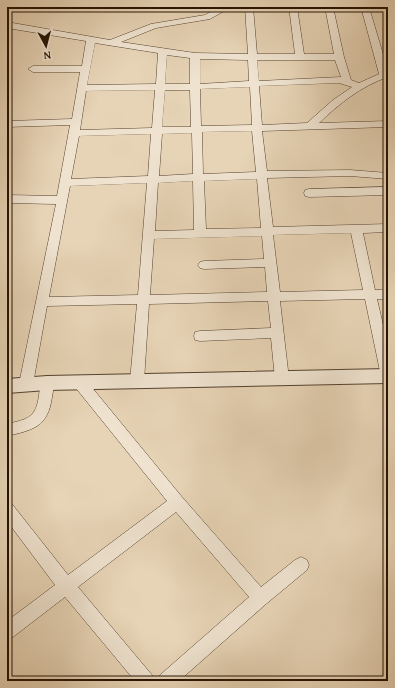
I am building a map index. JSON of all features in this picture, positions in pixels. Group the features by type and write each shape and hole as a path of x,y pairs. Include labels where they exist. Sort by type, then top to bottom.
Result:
{"street":[{"path":"113,42 154,26 207,17 227,7"},
{"path":"249,7 257,127 282,379"},
{"path":"293,7 300,57"},
{"path":"329,7 339,57 347,82"},
{"path":"311,125 336,102 360,86 386,74 365,7"},
{"path":"7,25 195,56 339,57"},
{"path":"26,384 62,200 91,38"},
{"path":"137,381 162,51"},
{"path":"195,56 200,233"},
{"path":"33,69 86,69"},
{"path":"82,88 195,87 316,80 334,80 360,86"},
{"path":"7,124 157,131 311,125 388,124"},
{"path":"65,183 330,172 388,176"},
{"path":"309,194 388,191"},
{"path":"7,199 62,200"},
{"path":"149,235 267,230 388,228"},
{"path":"7,386 47,383 388,376 356,229"},
{"path":"204,265 271,263"},
{"path":"42,302 388,294"},
{"path":"200,336 277,333"},
{"path":"7,430 28,426 36,422 42,416 47,383"},
{"path":"80,383 177,502 260,598"},
{"path":"7,631 177,502"},
{"path":"7,509 66,586 146,681"},
{"path":"166,681 260,598 301,565"}]}
